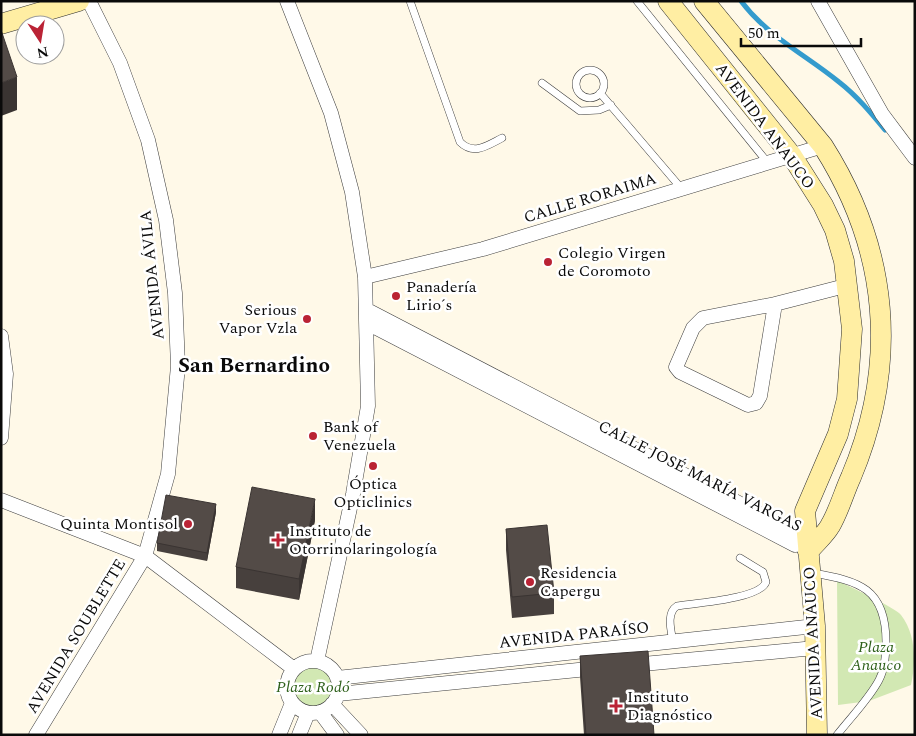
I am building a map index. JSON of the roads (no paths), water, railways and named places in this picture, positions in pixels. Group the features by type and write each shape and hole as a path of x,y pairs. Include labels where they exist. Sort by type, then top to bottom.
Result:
{"main road":[{"path":"1,24 79,1"},
{"name":"AVENIDA ANAUCO","path":"668,1 792,156 823,205 835,230 849,285 852,329 848,399 838,434 805,511 815,626 817,735"},
{"name":"AVENIDA ANAUCO","path":"704,1 823,146 862,219 872,254 881,329 880,366 875,404 865,444 830,526 808,552"}],"street":[{"name":"AVENIDA ÁVILA","path":"89,1 120,63 148,140 166,220 175,293 178,366 168,474 145,556"},
{"path":"287,1 331,113 352,192 365,277 367,317 368,406 353,494 317,661"},
{"path":"818,1 882,114 915,158"},
{"name":"CALLE RORAIMA","path":"365,277 483,249 823,146"},
{"path":"776,304 760,396 756,404 748,405 680,372 676,367 693,328 703,318 776,304 849,285"},
{"name":"CALLE JOSÉ MARÍA VARGAS","path":"367,317 585,430 808,552"},
{"path":"1,336 6,374 1,438"},
{"path":"1,500 145,556 294,669"},
{"name":"AVENIDA SOUBLETTE","path":"36,735 145,556"},
{"name":"AVENIDA PARAÍSO","path":"337,678 815,626"},
{"path":"299,735 314,712 335,699 814,648"},
{"path":"279,735 292,703 287,688 289,676 294,669 306,662 317,661 329,667 337,678 335,699 361,735"},
{"path":"292,703 314,712 337,735"}],"lane":[{"path":"410,1 460,142 471,150 478,149 502,138"},
{"path":"637,1 768,162"},
{"path":"592,70 599,73 603,79 600,93 594,97 587,98 580,95 576,89 579,75 584,71 592,70"},
{"path":"542,83 580,111 599,110 610,105"},
{"path":"600,93 681,188"},
{"path":"672,642 670,615 677,606 754,594 765,586 766,582 763,572 740,558"},
{"path":"810,572 850,579 877,597 886,622 886,655 880,679 837,735"}],"waterway":[{"path":"741,1 775,35 846,87 885,130"}],"place":[{"name":"Colegio Virgen de Coromoto","path":"548,262"},
{"name":"Panadería Lirio´s","path":"396,296"},
{"name":"Serious Vapor Vzla","path":"307,319"},
{"name":"Bank of Venezuela","path":"313,436"},
{"name":"Óptica Opticlinics","path":"373,466"},
{"name":"Quinta Montisol","path":"188,524"},
{"name":"Instituto de Otorrinolaringología","path":"278,540"},
{"name":"Residencia Capergu","path":"530,582"},
{"name":"Instituto Diagnóstico","path":"616,706"}],"district":[{"name":"San Bernardino","path":"254,366"}],"park label":[{"name":"Plaza Anauco","path":"876,656"},
{"name":"Plaza Rodó","path":"313,687"}]}
